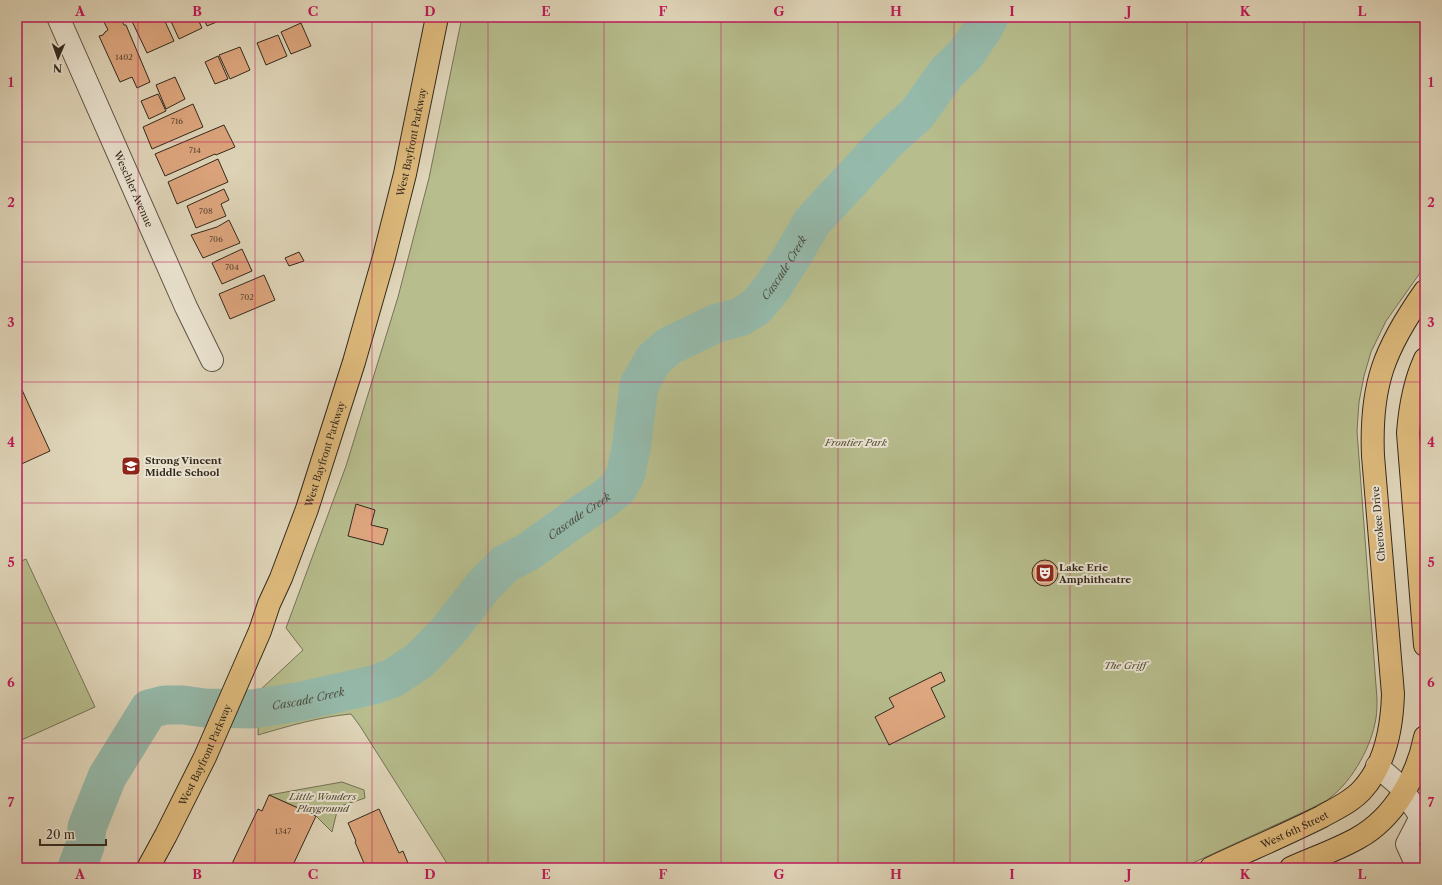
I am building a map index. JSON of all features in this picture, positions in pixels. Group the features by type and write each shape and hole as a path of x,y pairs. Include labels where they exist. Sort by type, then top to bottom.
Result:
{"main road":[{"name":"West Bayfront Parkway","path":"148,868 205,757 260,630 303,520 370,309 405,174 437,17"},
{"name":"Cherokee Drive","path":"1373,773 1383,752 1389,731 1393,694 1373,456 1373,408 1385,359 1396,336 1425,291"},
{"path":"1425,359 1413,392 1409,412 1408,433 1425,645"},
{"path":"1291,868 1359,838 1391,812 1404,792 1418,762 1425,737"},
{"name":"West 6th Street","path":"1211,868 1308,823 1340,806 1361,791 1373,773"}],"street":[{"name":"Weschler Avenue","path":"58,17 186,307 212,360"},
{"path":"1373,773 1395,781 1423,818 1407,844 1418,868"}],"green space":[{"name":"Frontier Park","path":"462,17 1425,17 1425,266 1386,321 1371,352 1364,376 1359,402 1357,431 1377,708 1374,728 1366,750 1354,772 1347,781 1339,790 1324,802 1182,868 450,868 351,714 339,715 293,725 258,735 259,691 303,650 286,628 346,466 398,297 429,178"},
{"path":"26,559 95,707 17,742 17,563"},
{"name":"Little Wonders Playground","path":"342,782 364,790 365,798 338,807 332,832 316,816 269,795"}],"building":[{"path":"115,17 120,17 124,25 126,25 150,82 137,88 132,77 120,82 99,36 103,35 108,30 104,22"},
{"path":"130,17 163,17 174,41 147,53"},
{"path":"169,17 197,17 202,28 179,39"},
{"path":"203,17 228,17 207,26"},
{"path":"301,23 311,46 291,54 281,32"},
{"path":"278,35 287,56 266,65 257,43"},
{"path":"240,47 250,70 230,79 219,55"},
{"path":"218,56 228,79 215,84 205,62"},
{"path":"175,77 185,99 166,109 156,85"},
{"path":"158,94 166,111 149,119 141,101"},
{"path":"193,104 203,127 152,149 143,127"},
{"path":"224,125 235,147 165,176 155,154"},
{"path":"218,159 228,182 177,204 168,182"},
{"path":"224,189 229,200 221,204 226,216 196,228 187,206"},
{"path":"229,220 240,243 203,258 191,235 217,227"},
{"path":"242,249 252,271 222,284 212,263"},
{"path":"299,252 304,261 289,266 285,258"},
{"path":"264,275 275,300 230,319 219,294"},
{"path":"17,379 50,451 17,466"},
{"path":"356,504 375,510 371,525 388,529 383,545 348,536"},
{"path":"1045,560 1054,564 1058,573 1054,582 1045,586 1036,582 1032,573 1036,564"},
{"path":"941,672 945,681 931,688 945,717 889,745 875,717 894,707 889,698"},
{"path":"269,795 316,816 292,867 295,868 230,868 258,809 262,811"},
{"path":"379,809 399,853 403,851 410,868 366,868 348,823"},
{"path":"1124,864 1126,867 1125,868 1113,868"}],"waterway":[{"name":"Cascade Creek","path":"77,868 85,846 87,827 107,777 149,709 165,705 252,709 297,702 373,685 393,678 420,660 448,631 484,585 505,564 528,552 618,488 626,473 632,443 639,385 654,359 669,346 717,323 740,317 756,307 772,288 812,222 888,140 917,114 947,72 965,55 983,29 989,17"}],"place":[{"name":"Strong Vincent Middle School","path":"131,466"},
{"name":"Lake Erie Amphitheatre","path":"1045,573"}],"park label":[{"name":"The Griff","path":"1125,665"}]}
